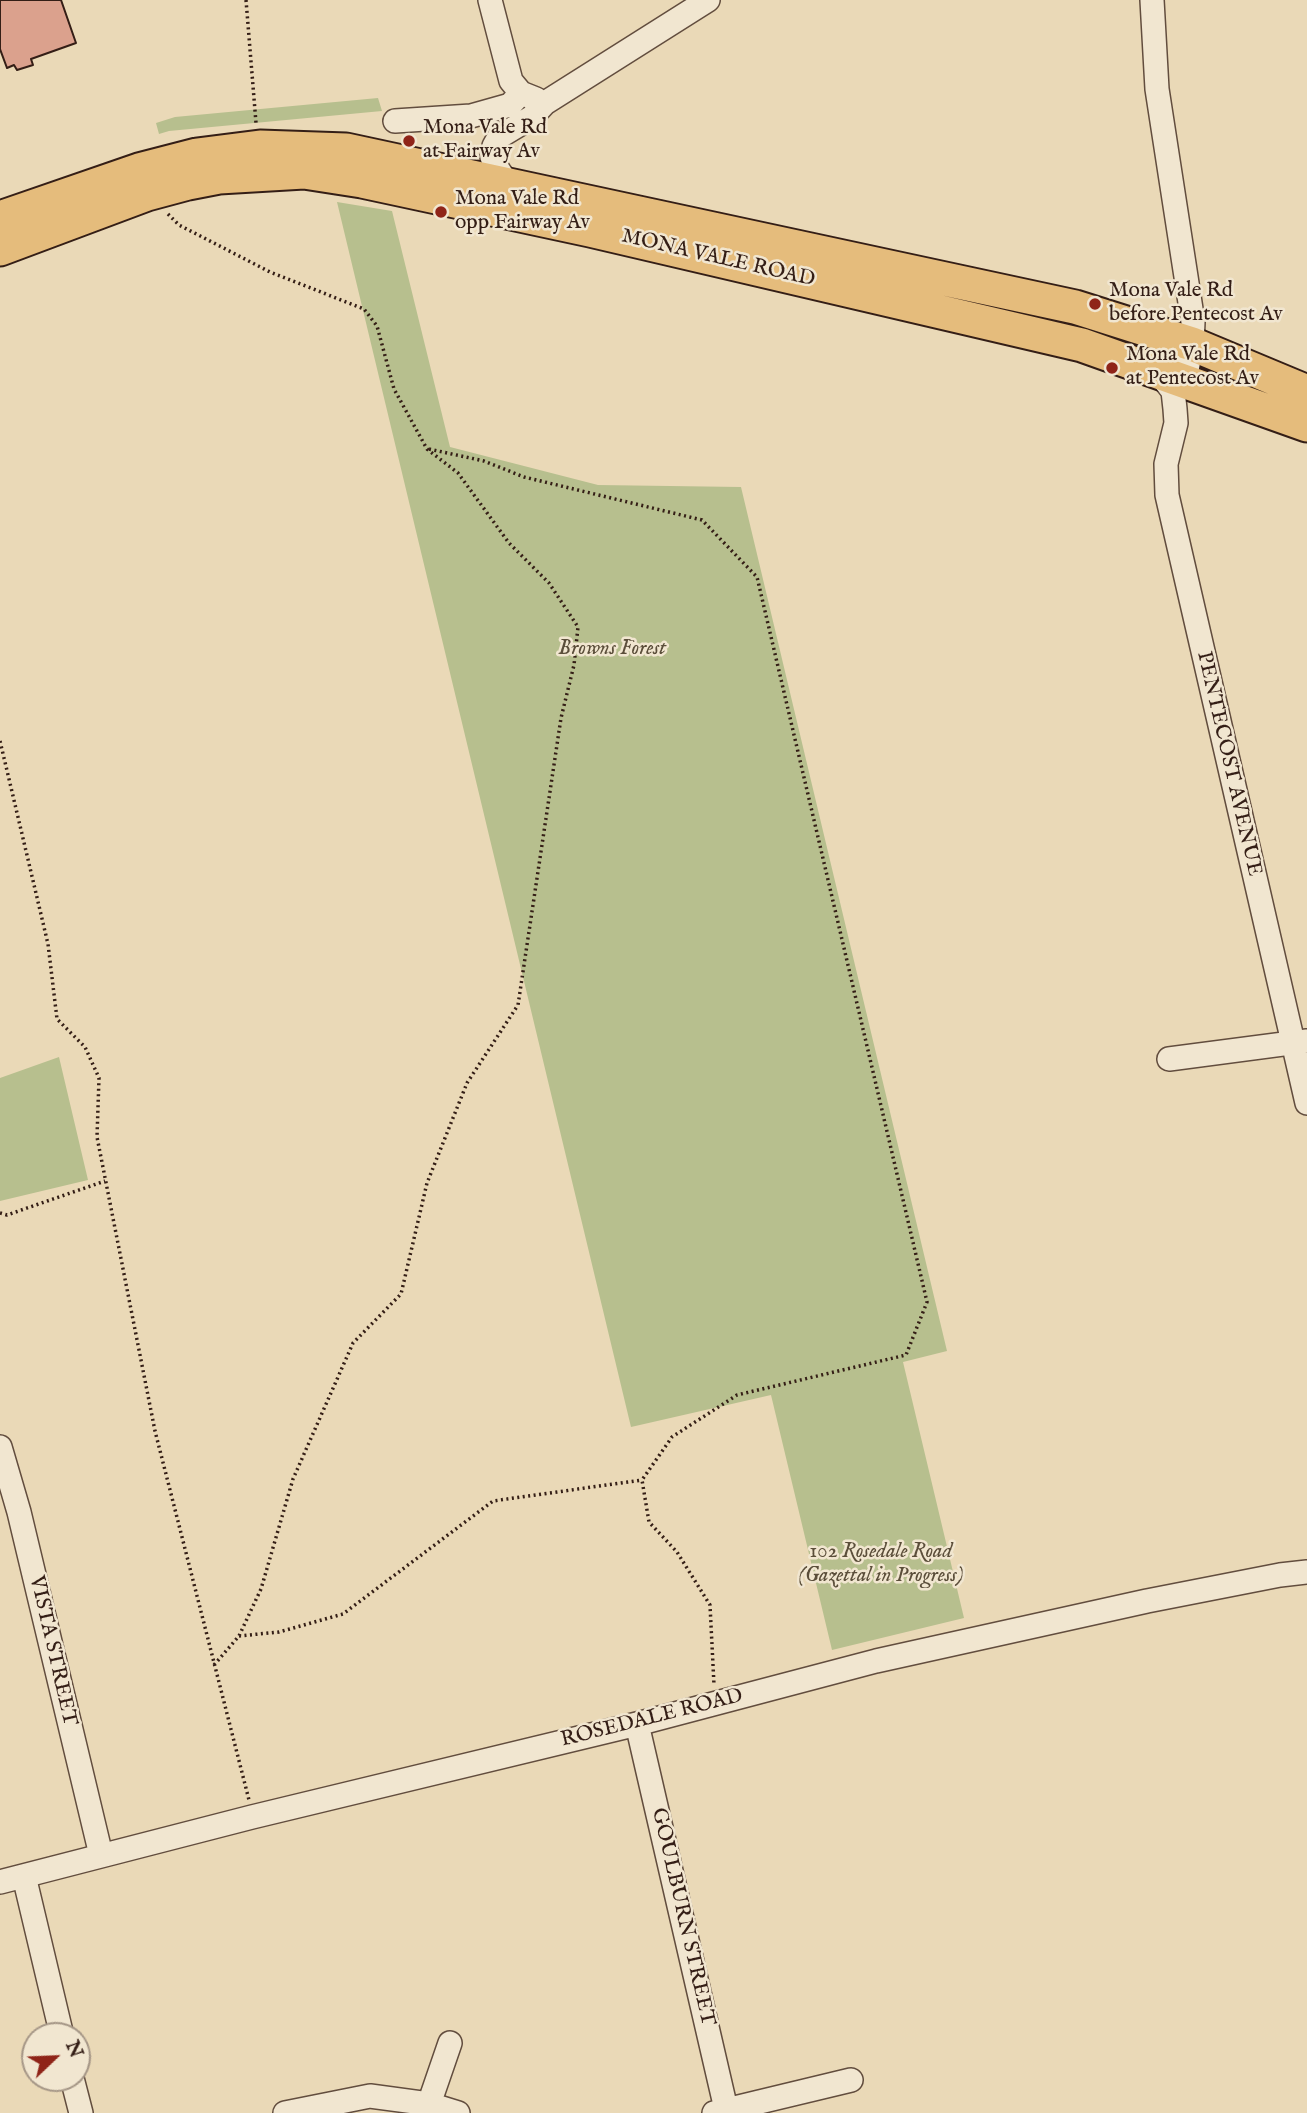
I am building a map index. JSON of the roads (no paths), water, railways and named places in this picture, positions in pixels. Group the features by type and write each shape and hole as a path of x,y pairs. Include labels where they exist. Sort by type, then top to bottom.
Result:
{"highway":[{"name":"MONA VALE ROAD","path":"0,218 139,170 197,155 260,147 346,150 1075,307 1192,344 1307,392"},
{"name":"MONA VALE ROAD","path":"0,249 147,194 188,183 240,175 304,172 362,181 577,227 1030,331 1082,345 1307,425"}],"street":[{"path":"490,0 511,81 521,93 545,103"},
{"path":"509,186 492,157 499,137 533,117 545,103 708,0"},
{"name":"PENTECOST AVENUE","path":"1152,0 1157,89 1193,322 1192,344 1166,464 1167,495 1300,1042 1307,1103"},
{"path":"395,121 471,116 510,104 521,93"},
{"name":"PENTECOST AVENUE","path":"1176,423 1173,391 1183,380"},
{"path":"1169,1059 1300,1042"},
{"name":"VISTA STREET","path":"0,1447 19,1512 101,1855"},
{"name":"ROSEDALE ROAD","path":"0,1882 930,1649 1147,1601 1307,1572"},
{"name":"GOULBURN STREET","path":"637,1724 720,2111"},
{"path":"24,1876 59,2022"},
{"path":"429,2104 450,2043"},
{"path":"720,2111 852,2080"},
{"path":"76,2092 81,2113"},
{"path":"285,2113 369,2096 429,2104 458,2113"}],"place":[{"name":"Mona Vale Rd at Fairway Av","path":"409,141"},
{"name":"Mona Vale Rd opp Fairway Av","path":"441,212"},
{"name":"Mona Vale Rd before Pentecost Av","path":"1095,304"},
{"name":"Mona Vale Rd at Pentecost Av","path":"1112,368"}],"park label":[{"name":"Browns Forest","path":"612,650"},
{"name":"102 Rosedale Road (Gazettal in Progress)","path":"881,1565"}]}
